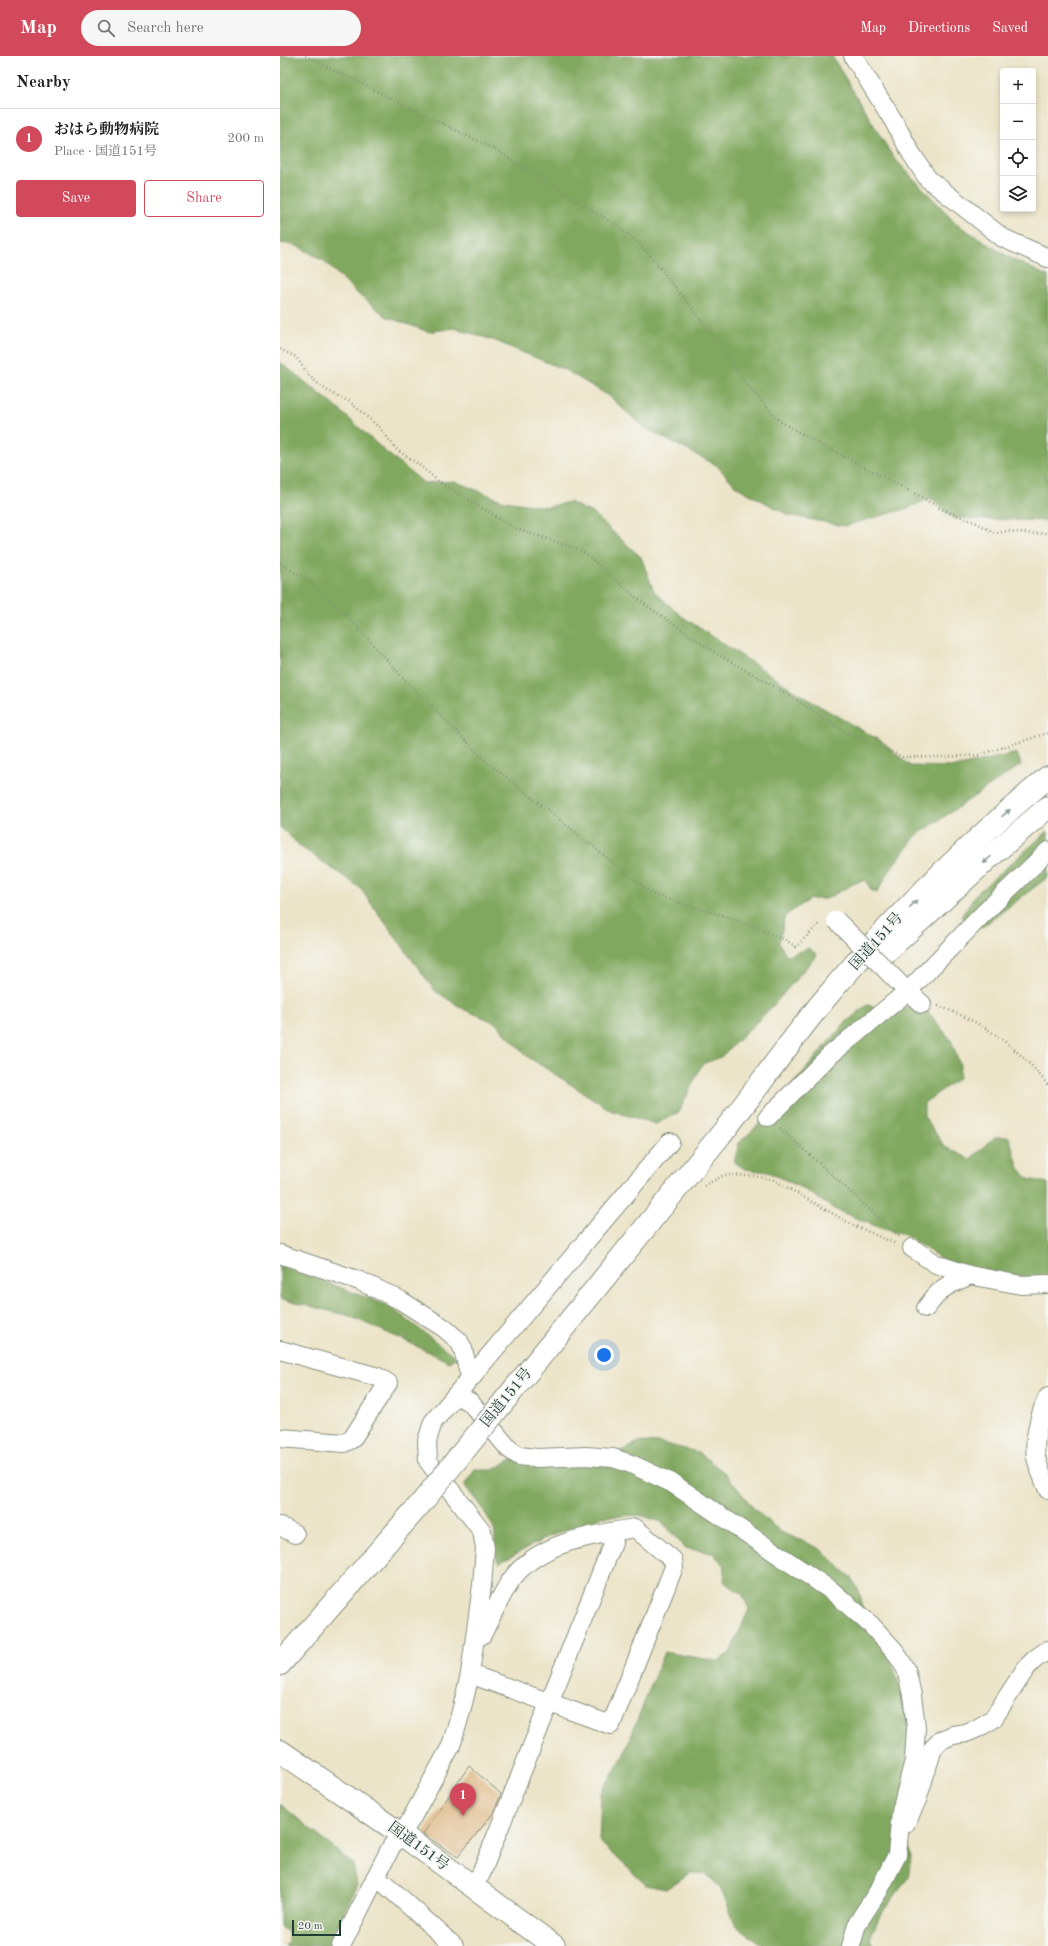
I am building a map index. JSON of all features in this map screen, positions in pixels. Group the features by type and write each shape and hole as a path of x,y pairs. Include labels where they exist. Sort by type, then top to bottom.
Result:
{"highway":[{"name":"国道151号","path":"280,1664 423,1501 727,1127 819,1006 890,927 980,835 1048,777"},
{"name":"国道151号","path":"727,1127 827,1013 899,938 1048,807"},
{"name":"国道151号","path":"280,1751 401,1834 554,1946"}],"street":[{"path":"853,56 894,120 911,153 928,179 1003,238 1048,258"},
{"path":"768,1117 829,1056 904,988 1048,852"},
{"path":"836,920 922,1004"},
{"path":"341,1946 391,1847 410,1821 451,1746 470,1674 485,1548 482,1530 428,1461 427,1441 433,1422 670,1142"},
{"path":"912,1248 936,1264 969,1275 1021,1285 1048,1284"},
{"path":"280,1254 360,1281 400,1300 444,1328 459,1341 463,1349 468,1370 473,1376"},
{"path":"926,1308 936,1295 948,1285 960,1282 969,1275"},
{"path":"280,1350 378,1377 388,1383 352,1439 344,1443 280,1438"},
{"path":"456,1394 470,1402 508,1449 519,1456 537,1458 586,1456 613,1458 631,1464 672,1483 832,1591 870,1625 898,1656 906,1670 912,1695 916,1727 914,1760 901,1812 897,1855 879,1890 857,1924 851,1946"},
{"path":"1048,1397 1042,1406 1038,1422 1035,1448 1036,1458 1048,1490"},
{"path":"470,1674 550,1702 611,1726 674,1567 673,1560 635,1528 577,1540 548,1550 524,1565 511,1580 482,1635 475,1638"},
{"path":"472,1886 481,1874 613,1543 610,1532"},
{"path":"899,1828 907,1822 917,1800 933,1748 941,1740 952,1735 966,1733 993,1719 1026,1668 1035,1659 1048,1650"},
{"path":"375,1878 385,1884 454,1946"}],"path":[{"path":"305,56 496,150 618,226 640,244 721,345 742,380 781,422 941,509 977,523 995,533 1008,531 1034,534 1048,533"},
{"path":"280,349 296,357 310,377 326,390 350,402 380,428 397,450 417,463 438,481 515,528 582,551 643,603 717,654 782,691 847,733 903,757 979,755 1048,733"},
{"path":"280,564 305,578 350,618 404,679 486,761 654,895 725,916 786,940 796,947 829,915 836,920"},
{"path":"922,1004 934,1004 957,1013 997,1035 1030,1062 1048,1085"},
{"path":"768,1117 912,1248"},
{"path":"700,1188 724,1175 754,1176 774,1180 851,1224 892,1243 912,1248"}],"green space":[{"path":"280,56 832,56 893,157 958,225 1012,259 1048,276 1048,521 952,518 931,498 909,508 844,526 788,515 737,487 716,465 643,427 609,396 565,370 493,340 454,328 429,332 387,317 354,291 323,260 295,245 280,243"},
{"path":"280,362 334,405 387,453 424,483 454,481 504,501 547,507 569,502 592,513 641,557 654,591 680,615 804,697 884,743 910,766 954,767 1017,753 1021,765 917,835 891,868 877,893 871,890 866,880 855,883 826,899 810,899 785,916 779,943 787,956 809,948 817,955 771,1008 721,1057 702,1064 679,1112 656,1124 612,1111 528,1057 494,1022 465,1010 435,991 359,887 301,847 280,827"},
{"path":"1048,831 1048,877 981,928 961,917 975,895"},
{"path":"867,1005 893,1012 909,1006 929,1013 951,1040 960,1065 959,1078 924,1103 924,1116 945,1147 970,1159 995,1137 1009,1137 1019,1168 1028,1179 1048,1183 1048,1274 1035,1278 951,1265 905,1235 880,1228 834,1209 804,1189 768,1172 745,1169 734,1162 739,1143 759,1124 844,1024"},
{"path":"280,1265 389,1306 456,1357 449,1362 347,1315 280,1299"},
{"path":"639,1442 660,1443 698,1452 725,1473 755,1510 781,1532 819,1548 852,1578 859,1591 864,1612 892,1662 903,1697 910,1737 907,1837 911,1858 908,1878 880,1916 870,1938 873,1946 764,1946 736,1926 720,1887 705,1873 690,1873 666,1889 646,1885 599,1841 601,1793 622,1758 664,1652 718,1661 730,1653 749,1609 742,1594 724,1582 725,1566 712,1553 685,1548 662,1522 639,1515 600,1517 548,1537 499,1563 495,1554 495,1536 493,1527 464,1485 475,1470 493,1470 510,1460 612,1461 621,1451"},
{"path":"280,1804 353,1864 357,1885 328,1946 285,1946 288,1941 288,1932 280,1926"}],"building":[{"path":"469,1766 501,1794 494,1812 458,1857 423,1834"}],"place":[{"name":"おはら動物病院","path":"463,1816"}]}
